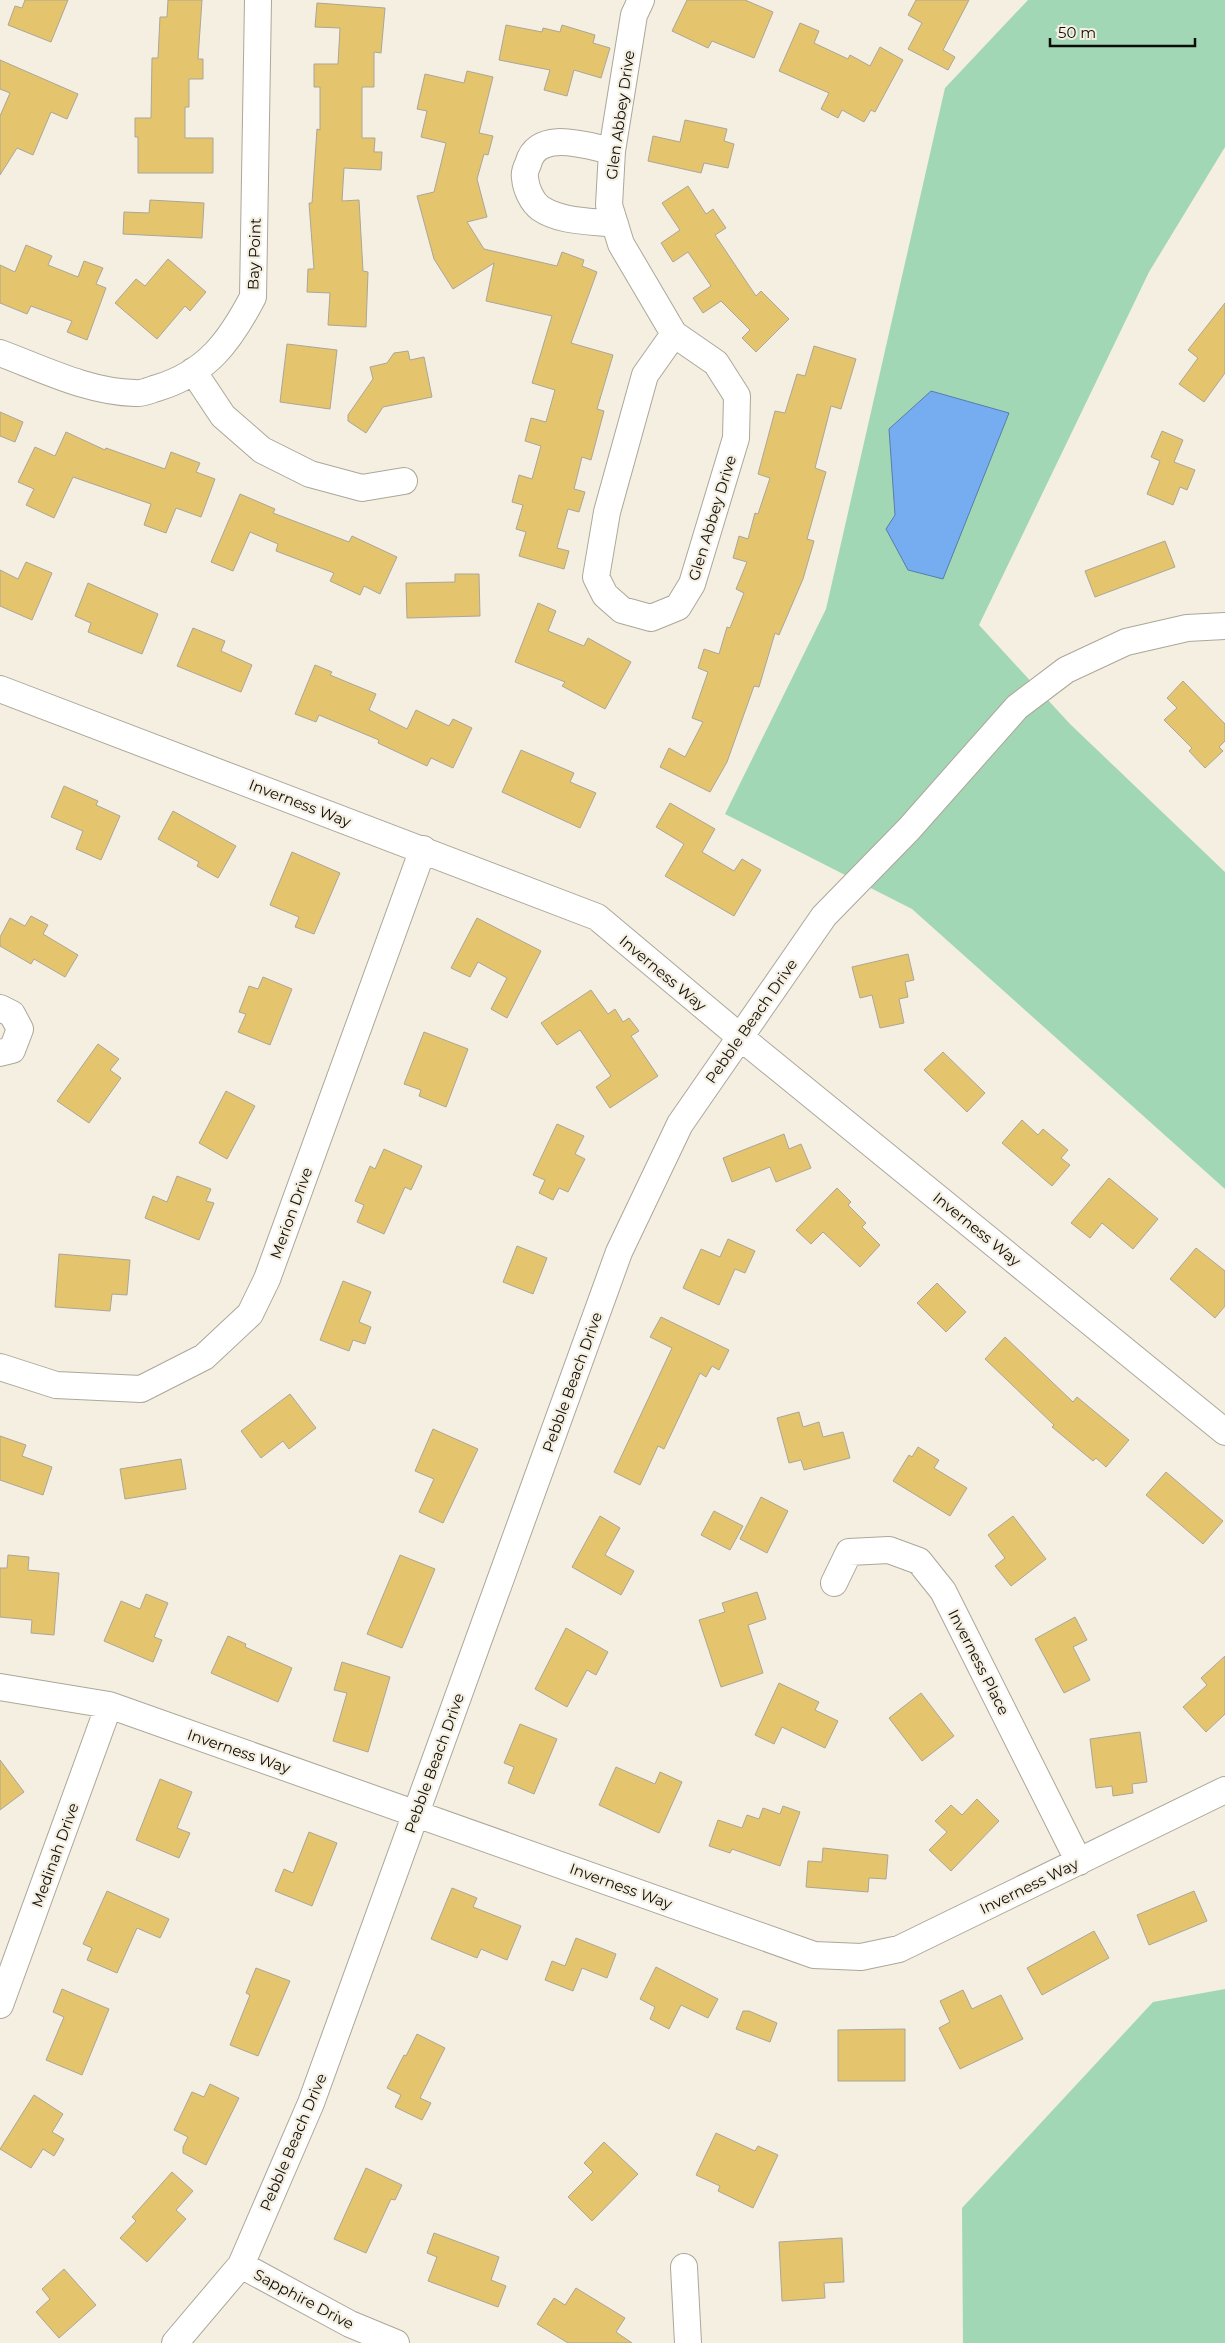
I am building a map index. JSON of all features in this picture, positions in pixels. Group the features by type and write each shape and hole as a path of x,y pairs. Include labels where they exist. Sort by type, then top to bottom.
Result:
{"street":[{"name":"Bay Point","path":"0,353 93,387 136,394 174,382 205,364 236,330 253,297 258,0"},
{"name":"Glen Abbey Drive","path":"641,0 634,15 612,151 609,205 620,244 674,334 716,363 737,396 736,438 692,584 678,607 651,618 622,610 605,595 596,577 607,512 645,375 674,334"},
{"path":"612,151 560,141 537,148 529,158 524,176 528,193 540,208 558,216 614,224"},
{"path":"193,371 223,416 262,450 310,474 362,488 404,481"},
{"name":"Pebble Beach Drive","path":"175,2343 241,2265 311,2103 619,1252 680,1124 739,1036 824,916 909,829 1017,707 1066,670 1126,642 1187,628 1225,626"},
{"name":"Inverness Way","path":"0,689 597,917 739,1036 1225,1432"},
{"name":"Merion Drive","path":"0,1367 56,1384 141,1389 204,1357 250,1314 267,1279 423,849"},
{"path":"0,1008 12,1014 20,1030 12,1050 0,1053"},
{"name":"Inverness Place","path":"834,1582 850,1552 888,1550 919,1560 943,1591 1079,1862"},
{"name":"Inverness Way","path":"0,1687 109,1706 814,1955 860,1957 899,1949 1225,1790"},
{"name":"Medinah Drive","path":"0,2005 109,1706"},
{"name":"Sapphire Drive","path":"241,2265 350,2324 396,2343"},
{"path":"684,2267 688,2343"}],"green space":[{"path":"1028,0 1225,0 1225,147 1149,272 979,625 1070,724 1225,872 1225,1189 912,909 725,814 826,609 945,88"},
{"path":"1225,1989 1225,2343 963,2343 962,2208 1153,2002"}],"water":[{"path":"931,391 1009,413 943,579 908,570 886,529 895,515 889,429"}],"building":[{"path":"25,0 68,0 51,42 8,25 15,6 22,8"},
{"path":"168,0 202,0 198,59 203,59 203,79 189,79 189,107 185,107 185,138 213,138 213,173 138,173 138,137 135,137 135,118 151,118 152,58 158,58 160,17 167,17"},
{"path":"687,0 745,0 773,12 754,58 712,41 708,48 672,31"},
{"path":"916,0 969,0 943,50 955,57 948,70 908,49 922,23 908,15"},
{"path":"317,3 385,8 381,53 374,52 374,87 362,87 362,138 375,138 374,152 382,152 381,170 344,168 342,201 359,200 363,271 368,272 366,327 328,325 330,293 307,292 308,269 314,269 309,203 312,203 317,129 320,130 320,87 314,87 314,64 338,64 340,28 315,27"},
{"path":"800,23 819,31 814,43 848,59 850,55 870,66 880,47 903,60 875,112 871,110 864,122 842,110 838,118 821,109 829,93 779,71"},
{"path":"506,25 542,32 543,28 560,32 562,25 595,35 593,43 610,48 601,78 574,70 567,96 544,90 550,70 499,60"},
{"path":"0,60 78,94 67,119 51,112 33,155 17,148 0,175 0,116 10,93 0,89"},
{"path":"467,71 493,77 479,133 493,136 488,155 484,154 477,179 487,217 467,222 484,249 557,266 562,252 584,260 582,266 597,272 571,343 613,355 597,409 604,411 591,460 582,457 574,489 585,492 579,512 568,509 557,548 569,551 564,569 519,556 526,532 516,529 523,505 512,502 519,475 532,479 541,446 525,441 531,418 546,422 555,390 532,383 552,316 486,301 494,263 453,289 434,259 417,196 434,192 446,143 421,137 427,111 417,109 425,74 464,83"},
{"path":"685,120 727,129 724,141 734,144 728,168 704,163 701,173 648,161 653,136 680,142"},
{"path":"688,186 706,214 713,209 726,228 715,235 756,296 761,291 789,319 756,352 742,338 750,330 721,301 703,313 693,298 711,286 688,252 673,262 661,243 680,230 662,203"},
{"path":"150,200 204,203 202,238 123,234 124,212 149,213"},
{"path":"26,245 52,256 48,265 78,277 84,261 103,268 96,284 106,288 87,340 67,332 72,321 31,306 27,314 0,303 0,265 15,272"},
{"path":"168,259 206,292 190,311 185,306 157,339 115,303 136,279 145,286"},
{"path":"1225,303 1225,373 1204,402 1179,384 1198,358 1188,350"},
{"path":"287,344 337,350 330,409 280,402"},
{"path":"814,346 856,359 841,409 831,406 815,468 826,472 807,539 814,541 803,579 779,635 775,633 759,687 754,686 727,762 710,792 660,767 669,748 685,757 703,722 692,718 708,672 698,668 704,649 719,654 727,627 730,628 744,593 736,589 747,562 733,558 739,536 748,539 755,513 758,514 770,478 758,474 775,411 785,413 797,374 805,376"},
{"path":"408,351 410,360 424,357 432,397 383,407 366,433 348,421 348,415 373,379 370,367 387,363 394,353"},
{"path":"0,412 23,422 15,442 0,436"},
{"path":"1162,431 1183,440 1174,462 1195,470 1187,490 1180,487 1173,505 1147,494 1160,461 1151,457"},
{"path":"66,432 105,450 106,448 165,469 171,452 200,463 196,472 215,479 201,517 176,508 166,533 144,525 151,504 73,477 54,518 26,505 34,489 18,482 35,447 55,456"},
{"path":"240,494 275,509 273,513 349,542 352,536 397,557 380,594 364,586 360,595 330,581 334,573 276,551 278,544 250,532 233,571 211,562"},
{"path":"1165,541 1175,567 1095,597 1085,571"},
{"path":"26,562 52,573 32,620 0,606 0,570 18,579"},
{"path":"455,574 479,574 480,616 407,618 406,583 455,582"},
{"path":"88,583 158,614 142,654 88,632 91,623 75,616"},
{"path":"538,603 556,611 548,631 584,646 588,638 631,662 605,709 562,686 565,682 515,662"},
{"path":"193,628 225,641 221,651 252,665 241,692 177,666"},
{"path":"315,665 332,672 330,675 376,694 369,710 407,729 416,710 449,726 453,719 472,728 453,768 431,758 427,766 378,743 379,740 319,715 316,722 295,714"},
{"path":"1183,681 1225,724 1225,741 1219,747 1223,751 1205,768 1189,751 1192,748 1164,720 1177,708 1167,698"},
{"path":"521,750 574,773 570,782 596,793 580,828 502,792"},
{"path":"64,786 98,801 96,805 120,816 101,860 76,849 83,831 51,817"},
{"path":"670,803 715,829 702,852 734,871 742,859 761,870 734,916 665,876 684,844 656,827"},
{"path":"173,811 236,846 218,878 197,866 199,862 158,839"},
{"path":"292,852 340,873 314,934 295,927 299,917 270,905"},
{"path":"31,916 48,925 43,934 78,955 65,977 34,959 31,964 0,946 0,937 10,918 25,926"},
{"path":"477,918 541,951 507,1018 491,1009 507,978 478,962 470,977 451,968"},
{"path":"908,954 914,980 905,982 908,997 899,999 904,1023 880,1028 872,995 860,998 852,967"},
{"path":"263,977 292,989 270,1045 238,1032 246,1014 239,1012 249,986 258,989"},
{"path":"591,990 608,1014 615,1009 623,1022 629,1018 639,1031 631,1036 658,1076 610,1108 596,1087 611,1076 580,1030 557,1045 541,1023"},
{"path":"424,1032 468,1049 446,1107 419,1096 421,1090 404,1084"},
{"path":"98,1044 119,1059 110,1070 121,1078 89,1123 57,1101"},
{"path":"943,1052 985,1093 967,1112 924,1070"},
{"path":"226,1091 255,1106 227,1159 199,1143"},
{"path":"1022,1120 1038,1135 1043,1129 1068,1150 1061,1158 1070,1165 1052,1186 1002,1143"},
{"path":"557,1124 584,1136 575,1154 585,1159 568,1192 559,1188 553,1200 539,1193 545,1180 533,1175"},
{"path":"784,1134 789,1149 801,1144 811,1168 776,1182 770,1167 732,1182 723,1158"},
{"path":"384,1149 422,1166 411,1190 405,1187 384,1234 357,1222 364,1205 355,1201 370,1166 375,1169"},
{"path":"177,1176 211,1189 206,1201 214,1203 199,1240 145,1218 153,1196 167,1202"},
{"path":"1109,1178 1158,1219 1133,1249 1102,1223 1090,1238 1071,1223"},
{"path":"837,1188 851,1202 848,1205 866,1223 862,1227 880,1245 860,1267 823,1232 811,1244 796,1230"},
{"path":"728,1239 755,1251 745,1273 735,1269 719,1305 683,1288 701,1249 720,1257"},
{"path":"517,1246 547,1258 533,1294 503,1282"},
{"path":"1196,1248 1225,1271 1225,1306 1215,1318 1170,1279"},
{"path":"59,1254 130,1260 127,1295 112,1294 110,1311 55,1307"},
{"path":"343,1281 371,1292 359,1322 371,1327 365,1344 353,1340 349,1351 320,1340"},
{"path":"937,1283 966,1312 946,1332 917,1303"},
{"path":"661,1317 729,1350 719,1370 712,1366 706,1377 700,1373 664,1449 658,1446 640,1485 614,1472 672,1348 650,1337"},
{"path":"1005,1337 1073,1402 1077,1397 1129,1440 1106,1467 1096,1458 1093,1461 1052,1427 1054,1425 985,1359"},
{"path":"290,1394 316,1428 289,1449 283,1441 261,1458 241,1431"},
{"path":"799,1412 803,1427 819,1422 823,1437 843,1432 850,1458 804,1470 801,1460 789,1463 777,1418"},
{"path":"433,1429 478,1449 443,1523 419,1512 434,1479 415,1471"},
{"path":"0,1436 26,1445 22,1456 52,1467 43,1495 0,1480"},
{"path":"918,1447 939,1460 934,1468 967,1488 950,1516 893,1481 909,1455 912,1457"},
{"path":"181,1459 186,1489 125,1499 120,1469"},
{"path":"1166,1472 1223,1521 1203,1544 1146,1495"},
{"path":"761,1497 788,1511 767,1553 740,1539"},
{"path":"714,1511 743,1526 730,1550 701,1535"},
{"path":"600,1516 620,1528 605,1555 634,1571 621,1595 572,1567"},
{"path":"1013,1516 1046,1559 1011,1586 995,1566 1005,1558 988,1535"},
{"path":"8,1555 29,1557 28,1570 59,1573 54,1635 31,1633 32,1620 0,1617 0,1568 7,1568"},
{"path":"400,1555 435,1569 402,1648 367,1634"},
{"path":"757,1592 766,1619 748,1625 763,1673 721,1687 699,1620 725,1612 722,1603"},
{"path":"146,1594 168,1603 154,1637 162,1640 153,1662 104,1641 121,1601 140,1609"},
{"path":"1075,1617 1087,1640 1073,1647 1090,1680 1064,1693 1035,1639"},
{"path":"566,1628 608,1652 596,1675 587,1670 567,1707 535,1689"},
{"path":"228,1636 246,1644 245,1647 292,1668 278,1702 211,1673"},
{"path":"1225,1656 1225,1714 1206,1732 1183,1707 1207,1685 1201,1678"},
{"path":"342,1662 390,1677 368,1752 333,1741 347,1693 334,1690"},
{"path":"779,1683 819,1702 815,1710 838,1721 825,1748 782,1727 774,1744 755,1735"},
{"path":"921,1693 954,1736 922,1761 889,1718"},
{"path":"520,1724 557,1739 534,1794 508,1783 514,1767 504,1763"},
{"path":"1140,1732 1147,1782 1132,1784 1133,1793 1113,1796 1112,1786 1096,1788 1090,1739"},
{"path":"0,1760 24,1792 0,1810"},
{"path":"616,1767 655,1784 660,1772 682,1782 659,1833 599,1805"},
{"path":"160,1779 192,1792 177,1828 190,1833 179,1858 136,1840"},
{"path":"977,1799 999,1821 951,1871 929,1850 947,1832 935,1821 951,1805 962,1815"},
{"path":"783,1806 800,1812 780,1866 732,1849 730,1853 709,1846 718,1820 742,1828 747,1815 759,1819 763,1808 780,1814"},
{"path":"309,1832 337,1843 312,1906 275,1891 284,1869 293,1873"},
{"path":"823,1848 888,1855 886,1879 869,1878 868,1892 806,1887 808,1861 822,1862"},
{"path":"452,1888 477,1898 473,1907 521,1926 507,1960 481,1949 477,1958 431,1939"},
{"path":"107,1891 169,1919 160,1938 137,1928 117,1973 87,1960 92,1948 83,1944"},
{"path":"1194,1891 1207,1921 1149,1945 1137,1915"},
{"path":"1094,1931 1109,1958 1042,1995 1027,1968"},
{"path":"576,1938 616,1954 607,1978 582,1968 573,1991 545,1980 552,1961 565,1966"},
{"path":"656,1967 718,1999 708,2018 681,2005 669,2029 650,2019 655,2007 640,1999"},
{"path":"256,1968 290,1981 258,2056 230,2045 250,1995 246,1993"},
{"path":"62,1989 109,2009 82,2075 46,2060 64,2017 53,2012"},
{"path":"963,1990 972,2009 1001,1995 1023,2039 960,2069 939,2028 950,2022 940,2001"},
{"path":"743,2011 749,2011 777,2023 770,2042 736,2029"},
{"path":"905,2029 905,2081 838,2081 838,2030"},
{"path":"417,2034 445,2048 420,2098 431,2103 422,2120 395,2107 401,2095 387,2088"},
{"path":"210,2084 239,2098 206,2165 183,2153 183,2147 188,2137 174,2130 192,2092 204,2097"},
{"path":"34,2095 63,2114 52,2132 64,2139 54,2156 43,2149 31,2168 0,2149"},
{"path":"716,2133 755,2151 758,2146 778,2155 753,2208 718,2191 720,2186 696,2175"},
{"path":"604,2142 638,2174 592,2221 568,2197 593,2172 584,2163"},
{"path":"366,2168 402,2185 395,2200 391,2199 366,2253 334,2239"},
{"path":"172,2172 193,2191 176,2210 186,2219 147,2262 120,2238 136,2221 132,2217"},
{"path":"434,2233 499,2257 491,2280 506,2286 498,2307 428,2281 437,2257 427,2253"},
{"path":"842,2238 844,2282 824,2283 825,2298 782,2301 779,2242"},
{"path":"64,2269 96,2305 59,2338 36,2312 50,2299 42,2289"},
{"path":"576,2288 625,2318 616,2332 632,2343 568,2343 537,2324 554,2298 565,2305"}]}
